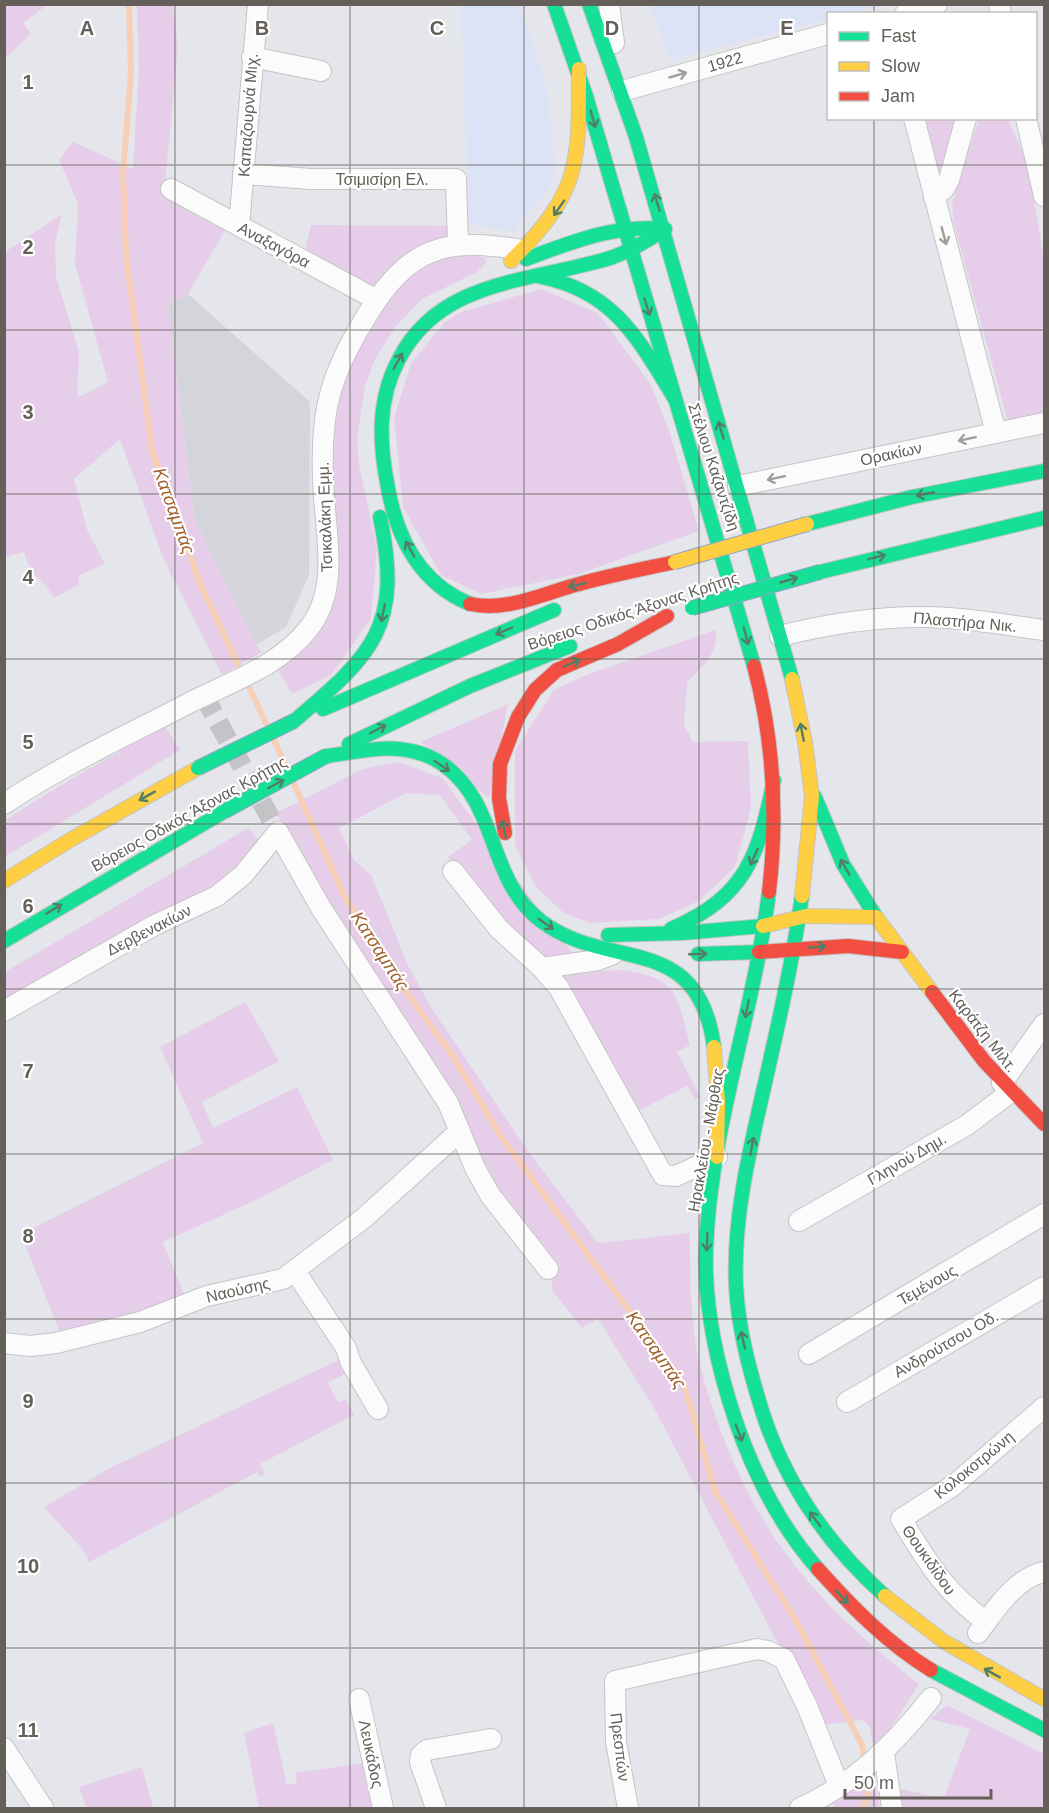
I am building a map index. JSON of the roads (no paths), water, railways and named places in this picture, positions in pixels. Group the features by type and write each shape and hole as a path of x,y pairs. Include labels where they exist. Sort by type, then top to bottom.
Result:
{"main road":[{"name":"Στέλιου Καζαντζίδη","path":"554,4 579,69 630,250 716,524 766,714 774,780 773,838 759,952"},
{"name":"Στέλιου Καζαντζίδη","path":"589,4 620,84 665,229 780,636 812,790 800,917"},
{"path":"506,267 559,208 572,183 578,157 579,69"},
{"path":"368,429 372,396 389,350 407,325 431,303 454,288 597,234 624,228 665,229"},
{"path":"665,229 630,250 604,260 480,290 449,306 424,324 406,346 390,375 382,410 383,454 393,507 409,550 430,579 460,602 484,606 514,603 578,584 675,562"},
{"path":"533,276 563,279 600,298 631,331 675,399"},
{"name":"Βόρειος Οδικός Άξονας Κρήτης","path":"4,881 70,840 198,768 294,721 575,601 675,562 807,524 912,497 1044,471"},
{"path":"294,721 348,674 367,653 376,637 388,592 388,553 372,482"},
{"name":"Βόρειος Οδικός Άξονας Κρήτης","path":"604,634 820,572 1044,518"},
{"path":"667,616 618,644 557,670 542,681 514,726 502,756 499,779 501,813 507,844 517,872 533,897 557,918 588,931 611,935 653,935 763,926 800,917 876,917"},
{"name":"Βόρειος Οδικός Άξονας Κρήτης","path":"4,940 225,811 326,756 470,686 583,642"},
{"path":"326,756 396,748 420,753 441,764 458,777 476,797 499,863 521,902 539,920 560,934 583,944 640,956 663,963 680,973 694,992 707,1018 715,1043 718,1068 717,1157"},
{"path":"653,935 698,918 738,885 757,852 774,780"},
{"name":"Καράτζη Μιλτ.","path":"812,790 843,864 876,917 1006,1087 1044,1124"},
{"path":"800,917 752,1148 736,1254 737,1314 762,1412 776,1450 806,1507 834,1545 869,1583 937,1640 990,1672 1044,1699"},
{"path":"640,956 875,946 902,952"},
{"name":"Ηρακλείου - Μάρθας","path":"759,952 717,1157 710,1201 706,1269 712,1340 723,1389 738,1434 774,1508 822,1574 877,1631 926,1666 1044,1730"}],"street":[{"name":"Καπαζουρνά Μιχ.","path":"239,226 258,4"},
{"path":"609,4 620,84"},
{"path":"912,12 938,4"},
{"name":"1922","path":"620,84 827,34"},
{"path":"252,57 321,72"},
{"path":"914,120 996,433"},
{"path":"933,197 944,189 949,180 965,120"},
{"path":"1026,120 1044,196"},
{"name":"Τσιμισίρη Ελ.","path":"243,174 311,180 456,178 458,244"},
{"name":"Αναξαγόρα","path":"171,189 377,300"},
{"name":"Τσικαλάκη Εμμ.","path":"4,804 66,765 269,663 297,641 312,625 322,606 328,570 323,443 328,404 346,350 377,300 413,260 437,249 458,244 523,250"},
{"name":"Ορακίων","path":"738,486 1044,423"},
{"name":"Πλαστήρα Νικ.","path":"780,636 828,624 899,617 951,618 1044,630"},
{"name":"Δερβενακίων","path":"4,1011 155,925 217,896 243,875 279,832 321,908 440,1089 460,1131"},
{"path":"453,871 499,929 542,968 559,988 663,1175 676,1176 717,1157"},
{"path":"542,968 598,960 615,952"},
{"name":"Γληνού Δημ.","path":"799,1221 967,1125 1006,1087 1044,1024"},
{"path":"460,1131 490,1196 548,1269"},
{"name":"Ναούσης","path":"4,1343 30,1346 66,1341 140,1322 207,1296 276,1282 295,1271 364,1218 460,1131"},
{"name":"Τεμένους","path":"809,1354 1044,1214"},
{"path":"295,1271 346,1348 351,1364 378,1409"},
{"name":"Ανδρούτσου Οδ.","path":"847,1402 1044,1287"},
{"name":"Κολοκοτρώνη","path":"901,1519 954,1485 1044,1407"},
{"name":"Θουκιδίδου","path":"901,1519 932,1568 982,1628 1022,1582 1044,1572"},
{"name":"Πρεσπών","path":"628,1809 616,1742 614,1684 619,1680 757,1649 768,1651 784,1659 844,1783"},
{"path":"800,1809 844,1783 879,1757 931,1698"},
{"name":"Λευκάδος","path":"359,1699 383,1809"},
{"path":"436,1809 420,1762 422,1755 427,1750 491,1739"},
{"path":"4,1748 43,1809"},
{"path":"879,1757 892,1809"}],"waterway":[{"name":"Κατσαμπάς","path":"129,4 131,72 123,173 126,256 152,450 201,586 266,723"},
{"name":"Κατσαμπάς","path":"274,740 286,766"},
{"name":"Κατσαμπάς","path":"294,784 344,895 393,974 452,1055 502,1138 684,1385 715,1491 796,1621 862,1745 865,1761"},
{"name":"Κατσαμπάς","path":"863,1808 868,1794 866,1771"}],"tunnel":[{"path":"204,696 278,832"}]}
